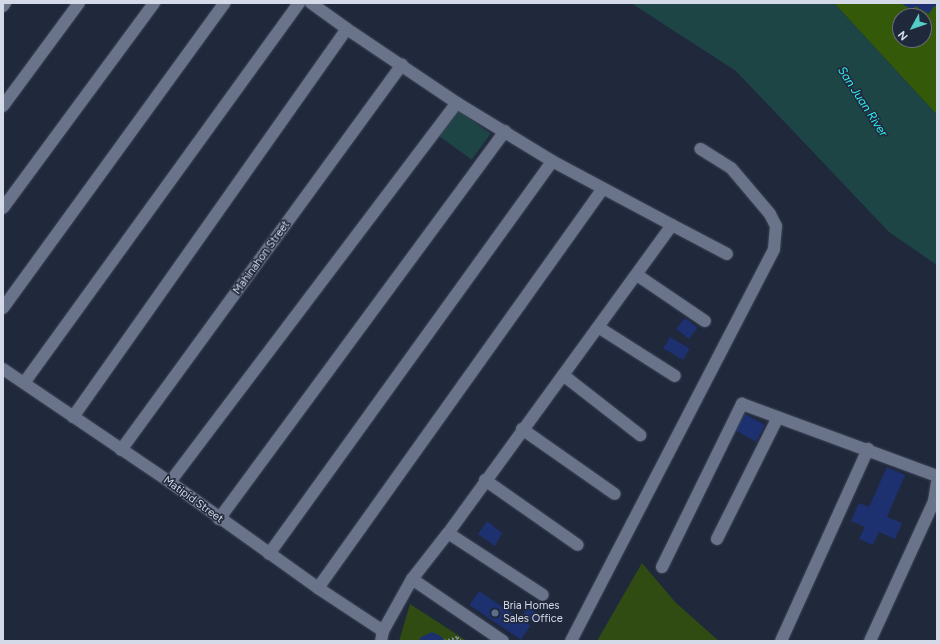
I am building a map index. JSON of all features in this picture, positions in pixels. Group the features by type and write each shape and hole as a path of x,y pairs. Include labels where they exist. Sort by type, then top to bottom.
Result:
{"street":[{"path":"3,106 79,3"},
{"path":"3,208 154,3"},
{"path":"3,308 225,3"},
{"path":"24,383 299,3"},
{"path":"311,3 457,103 603,189 727,254"},
{"path":"73,417 347,29"},
{"name":"Mahinahon Street","path":"121,450 402,65"},
{"path":"170,482 457,103"},
{"path":"219,519 505,131"},
{"path":"571,641 774,249 776,226 770,214 731,168 700,149"},
{"path":"269,554 552,160"},
{"path":"318,588 603,189"},
{"path":"382,636 412,579 448,533 522,429 598,328 672,225"},
{"path":"636,275 705,320"},
{"path":"598,328 675,376"},
{"name":"Matipid Street","path":"3,369 170,482 219,519 318,588 382,636"},
{"path":"563,375 640,435"},
{"path":"662,568 742,404 937,476"},
{"path":"716,539 778,417"},
{"path":"522,429 615,494"},
{"path":"781,641 868,450"},
{"path":"485,480 578,545"},
{"path":"870,641 934,501 937,484"},
{"path":"448,533 543,595"},
{"path":"412,579 503,641"}],"path":[{"path":"444,641 458,637 461,641"}],"green space":[{"path":"834,3 937,3 937,115"},
{"path":"642,563 676,603 719,641 597,641"},
{"path":"410,604 467,641 399,641"}],"water":[{"name":"San Juan River","path":"631,3 834,3 937,115 937,265 889,232 736,71"},
{"path":"455,108 491,134 472,160 436,134"}],"building":[{"path":"901,3 937,3 937,7 934,6 932,9 918,8 915,6 914,8 909,8"},
{"path":"685,318 698,328 689,339 676,329"},
{"path":"670,337 690,349 683,360 663,348"},
{"path":"745,414 765,425 756,442 736,431"},
{"path":"887,467 905,475 887,517 902,523 895,539 879,532 873,545 859,539 865,527 851,521 859,503 869,507"},
{"path":"487,521 502,533 495,546 478,534"},
{"path":"479,591 530,626 521,640 469,605"},
{"path":"527,607 540,615 534,623 523,615"},
{"path":"432,632 441,636 444,641 419,641 421,637"}],"place":[{"name":"Bria Homes Sales Office","path":"495,613"}]}
